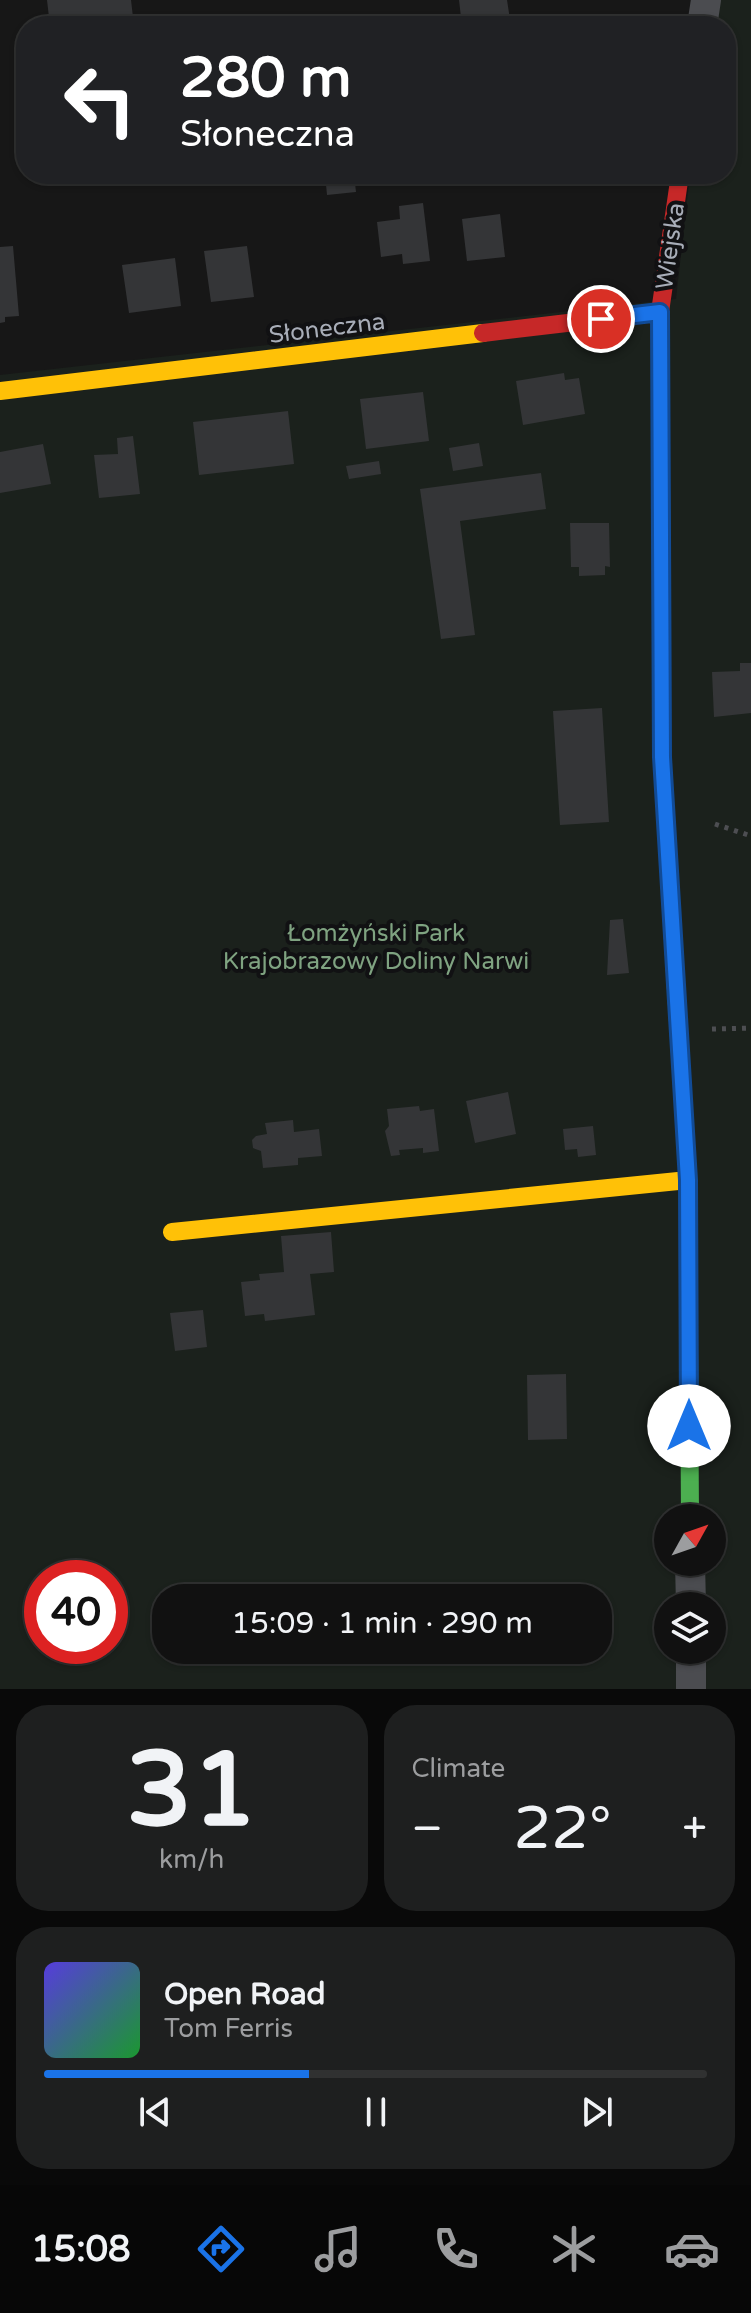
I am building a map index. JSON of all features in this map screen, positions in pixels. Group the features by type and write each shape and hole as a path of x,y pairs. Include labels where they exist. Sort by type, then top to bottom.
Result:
{"street":[{"name":"Wiejska","path":"679,184 660,312 662,757 688,1180 690,1504"},
{"name":"Słoneczna","path":"0,391 660,312"},
{"path":"172,1232 688,1180"},
{"path":"691,1664 691,1689"}],"path":[{"path":"715,824 751,836"}],"green space":[{"name":"Łomżyński Park Krajobrazowy Doliny Narwi","path":"709,0 751,0 751,1689 0,1689 0,375 676,299 689,184 736,184 736,16 707,16"}],"building":[{"path":"47,0 131,0 133,16 49,16"},
{"path":"459,0 507,0 509,16 461,16"},
{"path":"326,184 355,184 356,192 327,195"},
{"path":"423,203 430,261 403,264 402,254 381,257 377,222 400,219 399,206"},
{"path":"500,214 505,257 467,261 462,219"},
{"path":"13,246 19,316 5,317 5,322 0,323 0,247"},
{"path":"247,246 254,297 211,302 204,251"},
{"path":"175,258 181,306 129,313 122,265"},
{"path":"564,373 565,380 579,378 585,414 523,425 516,381"},
{"path":"423,392 429,441 366,449 360,399"},
{"path":"288,411 294,464 199,475 193,422"},
{"path":"133,436 140,494 99,498 94,455 118,454 117,438"},
{"path":"479,443 483,466 453,471 449,448"},
{"path":"43,444 51,484 0,493 0,452"},
{"path":"379,461 381,474 349,479 346,466"},
{"path":"541,473 546,509 460,521 475,635 441,639 420,489"},
{"path":"570,523 609,523 610,567 605,566 605,575 579,576 579,567 571,567"},
{"path":"740,663 751,663 751,713 714,717 712,672 740,671"},
{"path":"602,708 609,822 560,825 553,711"},
{"path":"623,919 629,973 607,975 610,920"},
{"path":"508,1092 516,1134 475,1143 466,1101"},
{"path":"419,1106 420,1111 434,1109 439,1151 423,1153 423,1148 399,1150 400,1155 391,1156 385,1131 389,1126 387,1109"},
{"path":"293,1120 294,1132 319,1129 322,1156 298,1158 298,1165 263,1168 261,1151 253,1148 252,1140 267,1134 265,1123"},
{"path":"593,1126 596,1155 578,1157 577,1149 565,1150 563,1129"},
{"path":"331,1232 334,1272 310,1274 315,1315 265,1321 264,1314 245,1316 241,1282 260,1280 259,1274 284,1272 281,1236"},
{"path":"203,1310 207,1347 175,1351 170,1313"},
{"path":"566,1374 567,1439 528,1440 527,1375"}],"traffic: fast":[{"path":"677,1006 688,1180 690,1504"}],"traffic: slow":[{"path":"0,391 483,333"},
{"path":"661,483 662,757 677,1006"},
{"path":"172,1232 688,1180"}],"traffic: jam":[{"path":"661,483 660,312 679,184"},
{"path":"483,333 660,312"}],"route":[{"path":"601,319 660,312 662,757 688,1180 689,1426"}]}
